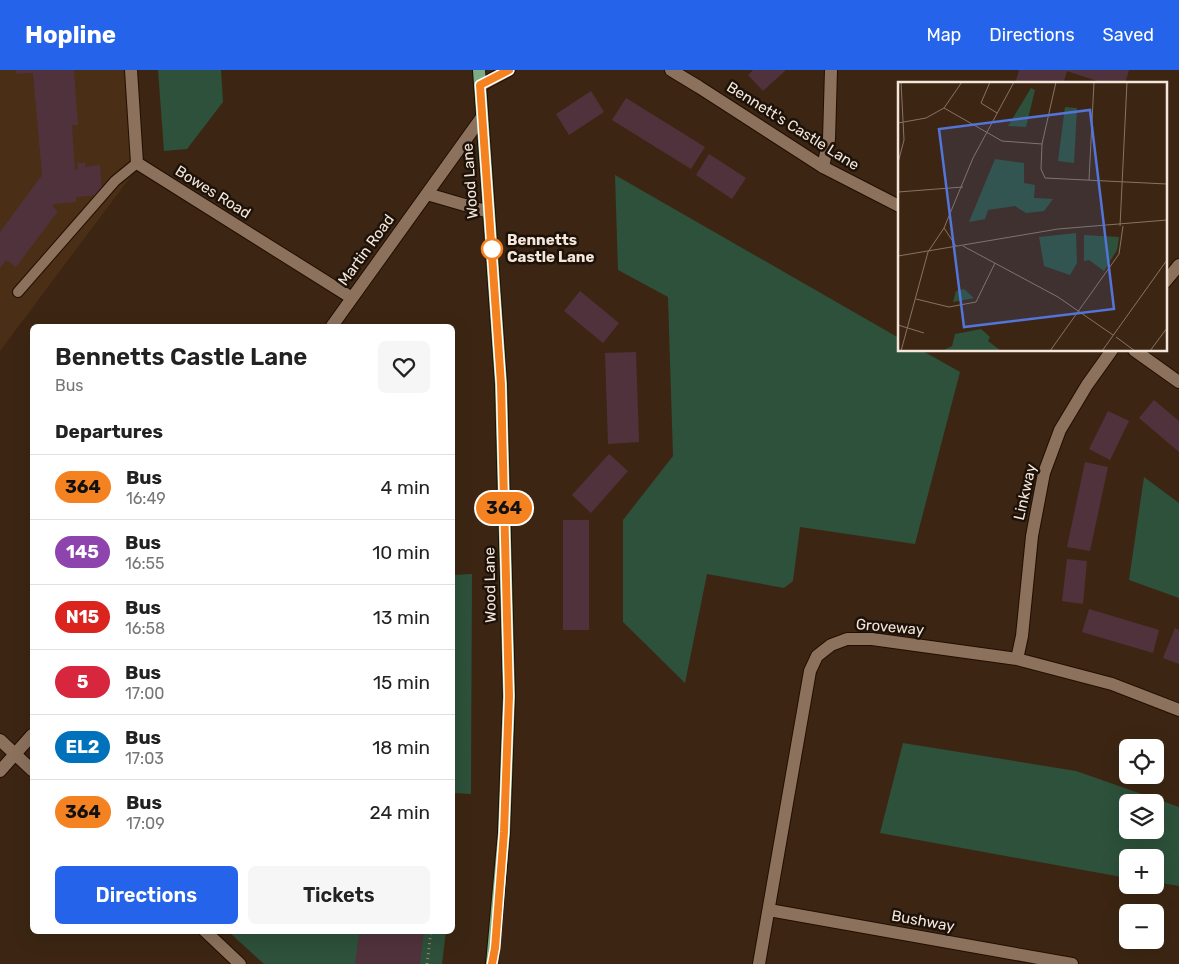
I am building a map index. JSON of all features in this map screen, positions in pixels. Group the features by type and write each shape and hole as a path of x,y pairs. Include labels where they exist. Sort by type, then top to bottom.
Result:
{"main road":[{"name":"Wood Lane","path":"479,70 501,384 509,696 504,832 492,964"}],"street":[{"path":"131,70 137,164"},
{"path":"480,85 509,70"},
{"name":"Bennett's Castle Lane","path":"671,70 823,167 898,205"},
{"path":"823,167 829,139 831,70"},
{"name":"Martin Road","path":"333,324 482,117"},
{"name":"Bowes Road","path":"137,164 352,298"},
{"path":"427,194 489,212"},
{"path":"1166,281 1179,265"},
{"name":"Linkway","path":"1017,658 1022,636 1032,536 1044,473 1060,430 1086,385 1111,351"},
{"path":"1135,351 1179,382"},
{"name":"Groveway","path":"759,964 810,671 817,656 831,645 847,639 872,639 1017,658 1112,684 1179,710"},
{"path":"0,771 30,737"},
{"path":"0,740 30,768"},
{"name":"Bushway","path":"769,910 1072,964"},
{"path":"208,934 240,964"}],"lane":[{"path":"18,292 116,181 137,164"}],"path":[{"path":"427,964 431,934"}],"shaded area":[{"path":"0,70 125,70 137,168 0,351"}],"green space":[{"path":"158,70 221,70 223,102 187,149 164,151"},
{"path":"615,175 898,337 898,351 923,351 960,372 915,544 800,527 793,581 784,588 707,574 685,683 623,622 623,520 673,456 668,297 618,270"},
{"path":"1144,477 1179,503 1179,598 1129,580"},
{"path":"472,574 471,794 455,793 455,575"},
{"path":"903,743 1076,771 1142,794 1119,794 1119,839 1164,839 1164,802 1179,807 1179,886 1164,884 1164,849 1119,849 1119,877 880,833"},
{"path":"231,934 446,934 442,964 264,964"}],"building":[{"path":"16,70 74,70 78,125 72,125 75,170 78,169 77,163 85,163 85,167 100,165 102,195 76,197 76,202 54,204 52,206 58,211 16,267 6,260 0,268 0,232 42,175 33,73 16,74"},
{"path":"753,70 786,70 763,91 748,75"},
{"path":"1019,70 1129,70 1126,82 1100,82 1067,71 1064,82 1016,82"},
{"path":"591,91 604,112 569,135 556,114"},
{"path":"626,98 705,147 691,169 612,120"},
{"path":"709,154 746,178 732,199 696,175"},
{"path":"580,291 619,323 603,343 564,311"},
{"path":"636,352 639,442 608,444 605,353"},
{"path":"1154,400 1179,421 1179,452 1139,418"},
{"path":"1108,411 1129,421 1110,460 1089,449"},
{"path":"609,454 628,471 591,513 572,495"},
{"path":"1085,462 1108,467 1090,551 1067,547"},
{"path":"563,520 589,520 589,630 563,630"},
{"path":"1067,559 1087,561 1083,604 1062,601"},
{"path":"1089,609 1159,630 1153,653 1082,632"},
{"path":"1175,628 1179,630 1179,664 1163,658"},
{"path":"359,934 424,934 420,964 355,964"}],"bus line":[{"name":"364","path":"492,964 495,948 504,832 509,696 501,384 480,85 509,70"}],"place":[{"name":"Bennetts Castle Lane","path":"492,249"}]}
